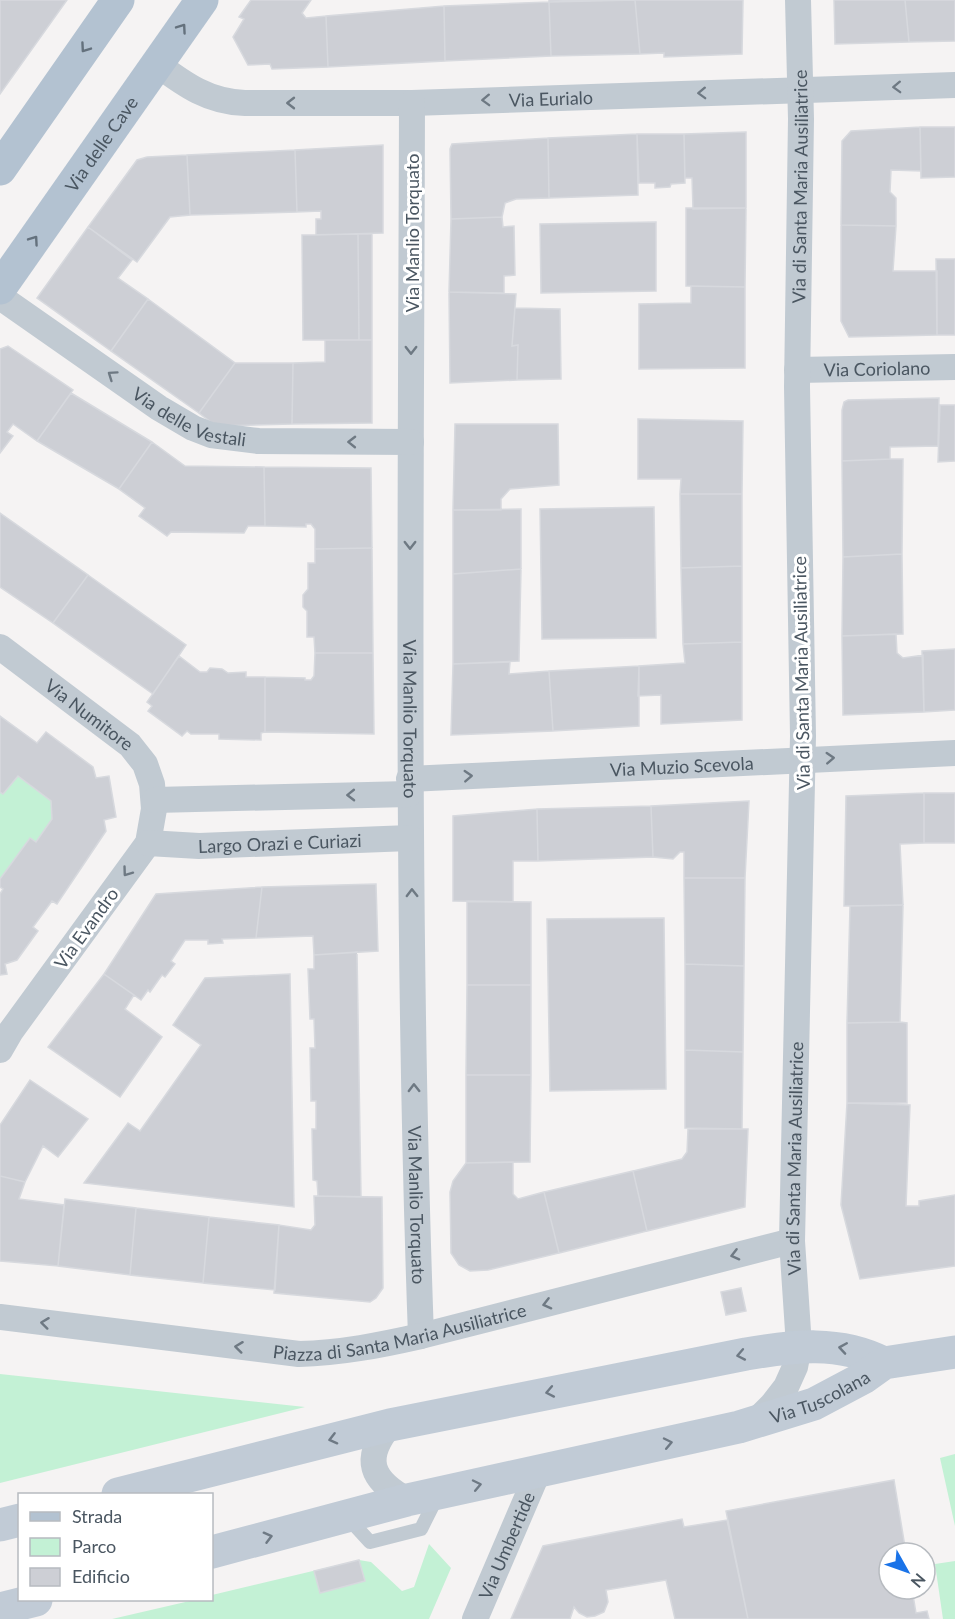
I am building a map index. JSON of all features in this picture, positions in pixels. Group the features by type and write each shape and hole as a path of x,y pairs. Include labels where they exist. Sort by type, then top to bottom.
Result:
{"main road":[{"path":"0,169 118,0"},
{"name":"Via delle Cave","path":"0,288 202,0"},
{"path":"122,1493 390,1425 746,1354 799,1346"},
{"name":"Via Tuscolana","path":"799,1346 843,1348 862,1353 884,1363"},
{"name":"Via Tuscolana","path":"754,1423 813,1404 863,1378 884,1363 955,1352"},
{"path":"213,1552 407,1500 754,1423"},
{"path":"0,1525 18,1520"},
{"path":"0,1609 29,1601"}],"street":[{"name":"Via di Santa Maria Ausiliatrice","path":"754,1423 786,1387 795,1367 799,1346 792,1241 802,760 797,370 800,90 798,0"},
{"name":"Via Eurialo","path":"157,64 195,91 230,102 412,103 955,85"},
{"name":"Via Manlio Torquato","path":"412,103 409,787 414,1122 421,1336"},
{"name":"Via delle Vestali","path":"0,297 159,408 193,428 211,435 258,441 411,442"},
{"name":"Via Coriolano","path":"797,370 955,367"},
{"name":"Via Numitore","path":"0,647 130,745 149,773 154,800"},
{"name":"Via Muzio Scevola","path":"409,787 802,760 955,753"},
{"path":"154,800 409,787"},
{"name":"Via Evandro","path":"4,1034 148,843 154,800"},
{"name":"Largo Orazi e Curiazi","path":"148,843 186,846 410,838"},
{"name":"Piazza di Santa Maria Ausiliatrice","path":"0,1317 299,1354 351,1350 421,1336 792,1241"},
{"path":"390,1425 376,1446 373,1464 375,1474 381,1483 407,1500"},
{"name":"Via Umbertide","path":"475,1619 538,1472"}],"lane":[{"path":"347,1516 370,1542 421,1529 439,1493"}],"green space":[{"path":"18,776 51,801 52,819 36,842 0,879 0,792 3,794"},
{"path":"0,1374 305,1407 0,1483"},
{"path":"955,1454 955,1526 940,1458"},
{"path":"429,1544 451,1568 429,1619 112,1619 190,1601 213,1601 213,1595 359,1560 371,1562 402,1591 414,1587"},
{"path":"955,1561 955,1619 943,1619 937,1564"}],"building":[{"path":"0,0 67,0 0,94"},
{"path":"251,0 311,0 302,13 306,18 326,16 328,67 272,69 270,64 248,65 233,37 244,19 239,17"},
{"path":"549,0 607,0 549,2"},
{"path":"635,0 640,54 551,56 549,2"},
{"path":"635,0 743,0 742,54 664,57 664,53 640,54"},
{"path":"834,0 905,0 909,42 835,44"},
{"path":"905,0 955,0 955,41 909,42"},
{"path":"549,2 551,56 445,61 444,6"},
{"path":"444,6 445,61 328,67 326,16"},
{"path":"920,127 921,171 891,170 890,192 896,198 896,226 841,225 842,141 851,131"},
{"path":"920,127 955,127 955,177 921,178"},
{"path":"746,132 746,208 693,209 692,178 685,178 684,134"},
{"path":"637,134 638,195 549,198 548,138"},
{"path":"637,134 684,134 685,183 655,188 655,183 639,183"},
{"path":"548,138 549,198 516,199 505,203 502,217 451,219 450,149 452,144"},
{"path":"383,145 383,233 316,235 316,219 321,219 321,211 297,212 295,150"},
{"path":"295,150 297,212 190,215 187,155"},
{"path":"187,155 190,215 170,217 137,262 88,227 137,160 147,157"},
{"path":"686,208 746,208 745,287 686,286"},
{"path":"502,217 503,227 514,226 515,275 504,276 504,293 449,292 451,219"},
{"path":"656,222 656,291 541,293 540,224"},
{"path":"841,225 896,226 893,271 937,271 937,335 849,337 841,321"},
{"path":"88,227 132,260 118,278 148,299 111,351 37,298"},
{"path":"358,234 359,340 303,340 302,235"},
{"path":"358,234 372,234 372,340 359,340"},
{"path":"936,259 955,259 955,335 937,335"},
{"path":"691,286 745,287 745,368 639,369 639,304 691,303"},
{"path":"449,292 516,294 512,346 518,345 517,380 450,383"},
{"path":"148,299 235,363 199,413 111,351"},
{"path":"515,308 560,309 561,379 517,380 518,345 512,346"},
{"path":"325,340 372,340 372,423 292,424 293,363 325,362"},
{"path":"8,346 73,390 37,441 13,424 7,432 13,436 0,453 0,349"},
{"path":"235,363 293,363 292,424 216,426 199,413"},
{"path":"71,393 152,442 119,489 37,441"},
{"path":"939,398 938,446 890,447 890,459 842,461 844,402 848,400"},
{"path":"940,405 955,405 955,461 938,462"},
{"path":"638,419 743,421 742,494 680,494 681,479 638,479"},
{"path":"455,424 558,424 559,485 510,489 501,499 501,510 453,510"},
{"path":"152,442 185,466 264,467 265,526 248,526 244,533 171,532 167,536 139,516 145,508 119,489"},
{"path":"903,459 902,554 843,557 842,461"},
{"path":"264,467 371,468 372,548 315,549 315,529 311,524 306,524 306,527 265,526"},
{"path":"680,494 742,494 742,566 681,568"},
{"path":"654,507 656,638 542,639 540,509"},
{"path":"521,509 521,569 453,574 453,510"},
{"path":"0,513 88,575 53,623 0,587"},
{"path":"372,548 373,653 315,653 314,637 307,637 307,611 303,607 303,595 308,589 308,563 315,563 315,549"},
{"path":"902,554 903,634 842,636 843,557"},
{"path":"742,566 742,642 683,644 681,568"},
{"path":"521,569 519,661 453,664 453,574"},
{"path":"88,575 186,645 153,694 53,623"},
{"path":"896,634 897,653 903,658 923,655 924,712 843,715 842,636"},
{"path":"742,642 742,720 661,724 661,695 638,696 639,666 685,663 683,644"},
{"path":"955,649 955,710 924,712 922,651"},
{"path":"315,653 373,653 374,734 265,732 265,677 311,680 314,676"},
{"path":"179,656 200,672 207,672 210,668 222,669 228,673 246,672 246,677 265,677 265,732 261,733 261,740 219,739 219,734 191,734 187,731 182,736 148,711 152,706 147,702"},
{"path":"510,662 509,674 549,671 553,731 451,735 453,664"},
{"path":"639,666 639,726 553,731 549,671"},
{"path":"0,716 37,743 46,732 93,767 96,778 109,776 116,817 104,820 106,831 57,904 52,901 33,927 38,931 17,960 5,964 7,974 0,975 0,894 3,889 0,887 0,879 30,838 36,842 52,819 51,801 18,776 3,794 0,792"},
{"path":"924,793 955,793 955,843 924,843"},
{"path":"924,793 924,843 900,844 903,905 844,906 846,796"},
{"path":"749,801 745,878 684,878 684,852 680,852 673,859 653,857 651,806"},
{"path":"651,806 653,857 538,861 537,809"},
{"path":"537,809 538,861 513,861 513,902 453,901 453,816"},
{"path":"684,878 745,878 744,966 685,964"},
{"path":"376,884 378,951 314,955 313,936 256,938 262,887"},
{"path":"262,887 256,938 222,939 223,943 208,944 208,940 185,940 171,961 175,964 165,977 162,975 141,1000 104,974 156,894"},
{"path":"467,901 531,902 531,985 467,985"},
{"path":"903,905 900,1022 847,1023 850,906"},
{"path":"664,918 666,1089 550,1091 547,919"},
{"path":"357,952 361,1197 318,1196 317,1181 313,1180 312,1129 316,1129 316,1101 311,1101 310,1048 315,1048 314,1019 310,1019 308,969 314,969 314,955"},
{"path":"685,964 744,966 743,1052 685,1050"},
{"path":"104,974 134,995 125,1009 162,1037 120,1097 48,1047"},
{"path":"290,974 294,1207 84,1183 128,1123 140,1131 201,1045 173,1025 205,978"},
{"path":"467,985 531,985 531,1075 466,1075"},
{"path":"847,1023 907,1023 907,1103 847,1103"},
{"path":"685,1050 743,1052 742,1129 685,1128"},
{"path":"466,1075 531,1075 530,1162 466,1163"},
{"path":"30,1080 88,1119 58,1157 43,1146 25,1182 0,1176 0,1125"},
{"path":"847,1103 910,1105 906,1206 919,1206 919,1201 955,1195 955,1266 860,1279 841,1205"},
{"path":"688,1129 748,1129 745,1207 647,1231 633,1171 682,1159 687,1152"},
{"path":"513,1162 513,1194 518,1199 544,1192 559,1253 488,1270 470,1271 459,1265 451,1253 450,1192 453,1181 466,1163"},
{"path":"633,1171 647,1231 559,1253 544,1192"},
{"path":"0,1176 25,1182 19,1199 64,1205 58,1266 0,1261"},
{"path":"314,1196 382,1197 383,1288 370,1302 274,1293 279,1225 311,1230 315,1225"},
{"path":"65,1199 136,1208 130,1275 58,1266"},
{"path":"136,1208 209,1217 203,1283 130,1275"},
{"path":"209,1217 279,1225 275,1290 203,1283"},
{"path":"741,1288 746,1311 726,1315 721,1292"},
{"path":"894,1480 904,1541 877,1541 877,1601 914,1601 916,1613 927,1611 929,1619 748,1619 726,1511"},
{"path":"682,1519 684,1527 727,1520 748,1619 675,1619 666,1580 606,1590 608,1602 604,1612 595,1616 587,1617 574,1607 570,1619 511,1619 543,1546"},
{"path":"359,1560 365,1581 320,1593 314,1571"}]}
